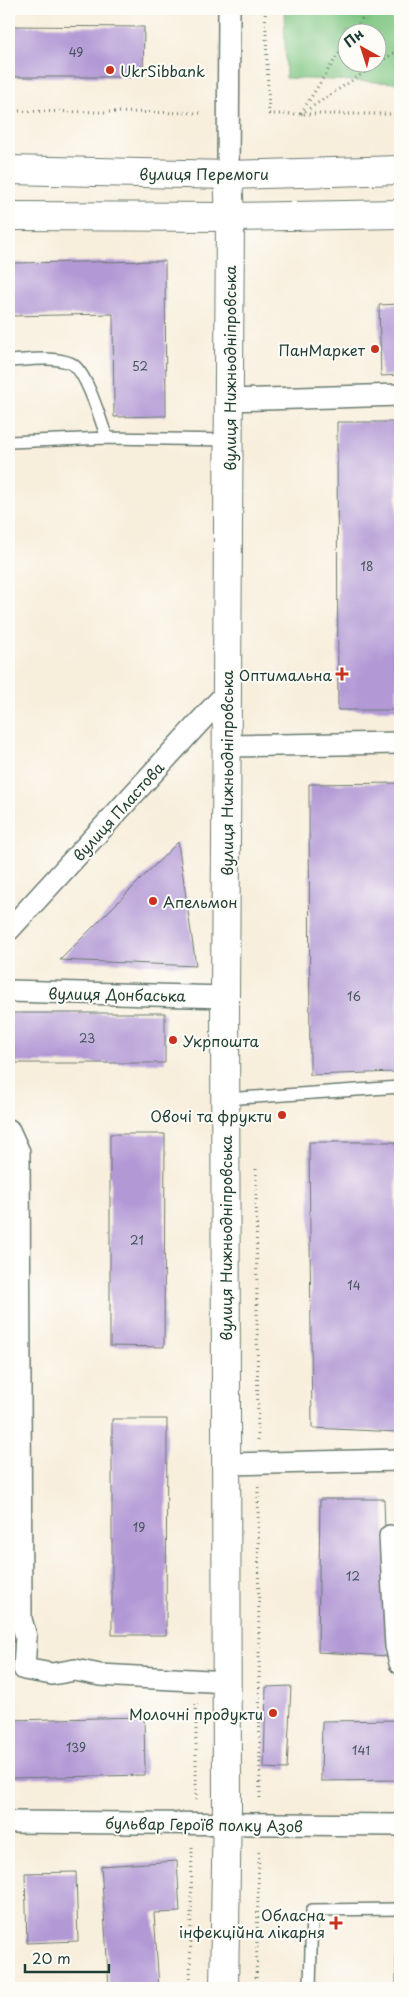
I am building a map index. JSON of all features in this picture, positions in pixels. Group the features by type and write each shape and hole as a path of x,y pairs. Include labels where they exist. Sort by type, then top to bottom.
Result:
{"street":[{"path":"228,175 229,9"},
{"name":"вулиця Перемоги","path":"9,170 228,175 400,170"},
{"name":"вулиця Нижньодніпровська","path":"224,1988 227,1825 225,997 230,217 228,175"},
{"path":"9,216 230,217 400,214"},
{"path":"228,400 400,395"},
{"name":"вулиця Пластова","path":"9,930 227,692"},
{"path":"226,746 400,743"},
{"name":"вулиця Донбаська","path":"9,991 225,997"},
{"path":"9,1130 20,1152 15,1380 21,1619 26,1637 16,1669 52,1674 75,1670 100,1675 227,1682"},
{"path":"226,1464 400,1460"},
{"path":"390,1536 396,1646 400,1662"},
{"name":"бульвар Героїв полку Азов","path":"9,1822 400,1825"}],"lane":[{"path":"9,361 59,360 73,363 82,374 107,438"},
{"path":"9,442 107,438 228,440"},
{"path":"225,1100 400,1087"},
{"path":"310,1988 312,1910 400,1909"}],"path":[{"path":"264,9 269,114 400,114"},
{"path":"360,22 368,9"},
{"path":"300,115 400,49"},
{"path":"300,115 336,58"},
{"path":"9,111 205,113"},
{"path":"256,1988 260,1789"},
{"path":"190,1988 192,1842"}],"green space":[{"path":"284,9 400,9 400,83 286,78"}],"building":[{"path":"9,26 144,27 143,77 9,77"},
{"path":"165,261 166,416 114,417 113,314 9,316 9,263"},
{"path":"400,304 400,375 381,376 379,305"},
{"path":"337,422 397,422 397,710 338,710"},
{"path":"400,783 400,919 396,1072 310,1075 309,784"},
{"name":"Апельмон","path":"178,842 196,966 60,960"},
{"path":"9,1013 165,1013 165,1063 9,1063"},
{"path":"110,1134 165,1134 164,1347 110,1346"},
{"path":"309,1142 396,1142 398,1432 312,1428"},
{"path":"112,1419 167,1419 166,1635 112,1635"},
{"path":"320,1499 384,1499 389,1656 318,1652"},
{"path":"291,1686 287,1769 264,1768 266,1687"},
{"path":"144,1717 145,1775 9,1778 9,1720"},
{"path":"400,1720 400,1780 321,1781 322,1721"},
{"path":"177,1861 180,1912 154,1913 159,1988 109,1988 101,1866"},
{"path":"76,1872 78,1941 27,1943 25,1873"},
{"path":"396,1944 400,1944 400,1988 396,1988"}],"place":[{"name":"UkrSibbank","path":"110,70"},
{"name":"ПанМаркет","path":"375,349"},
{"name":"Оптимальна","path":"342,674"},
{"name":"Апельмон","path":"153,901"},
{"name":"Укрпошта","path":"173,1040"},
{"name":"Овочі та фрукти","path":"282,1115"},
{"name":"Молочні продукти","path":"273,1713"},
{"name":"Обласна інфекційна лікарня","path":"336,1923"}]}
